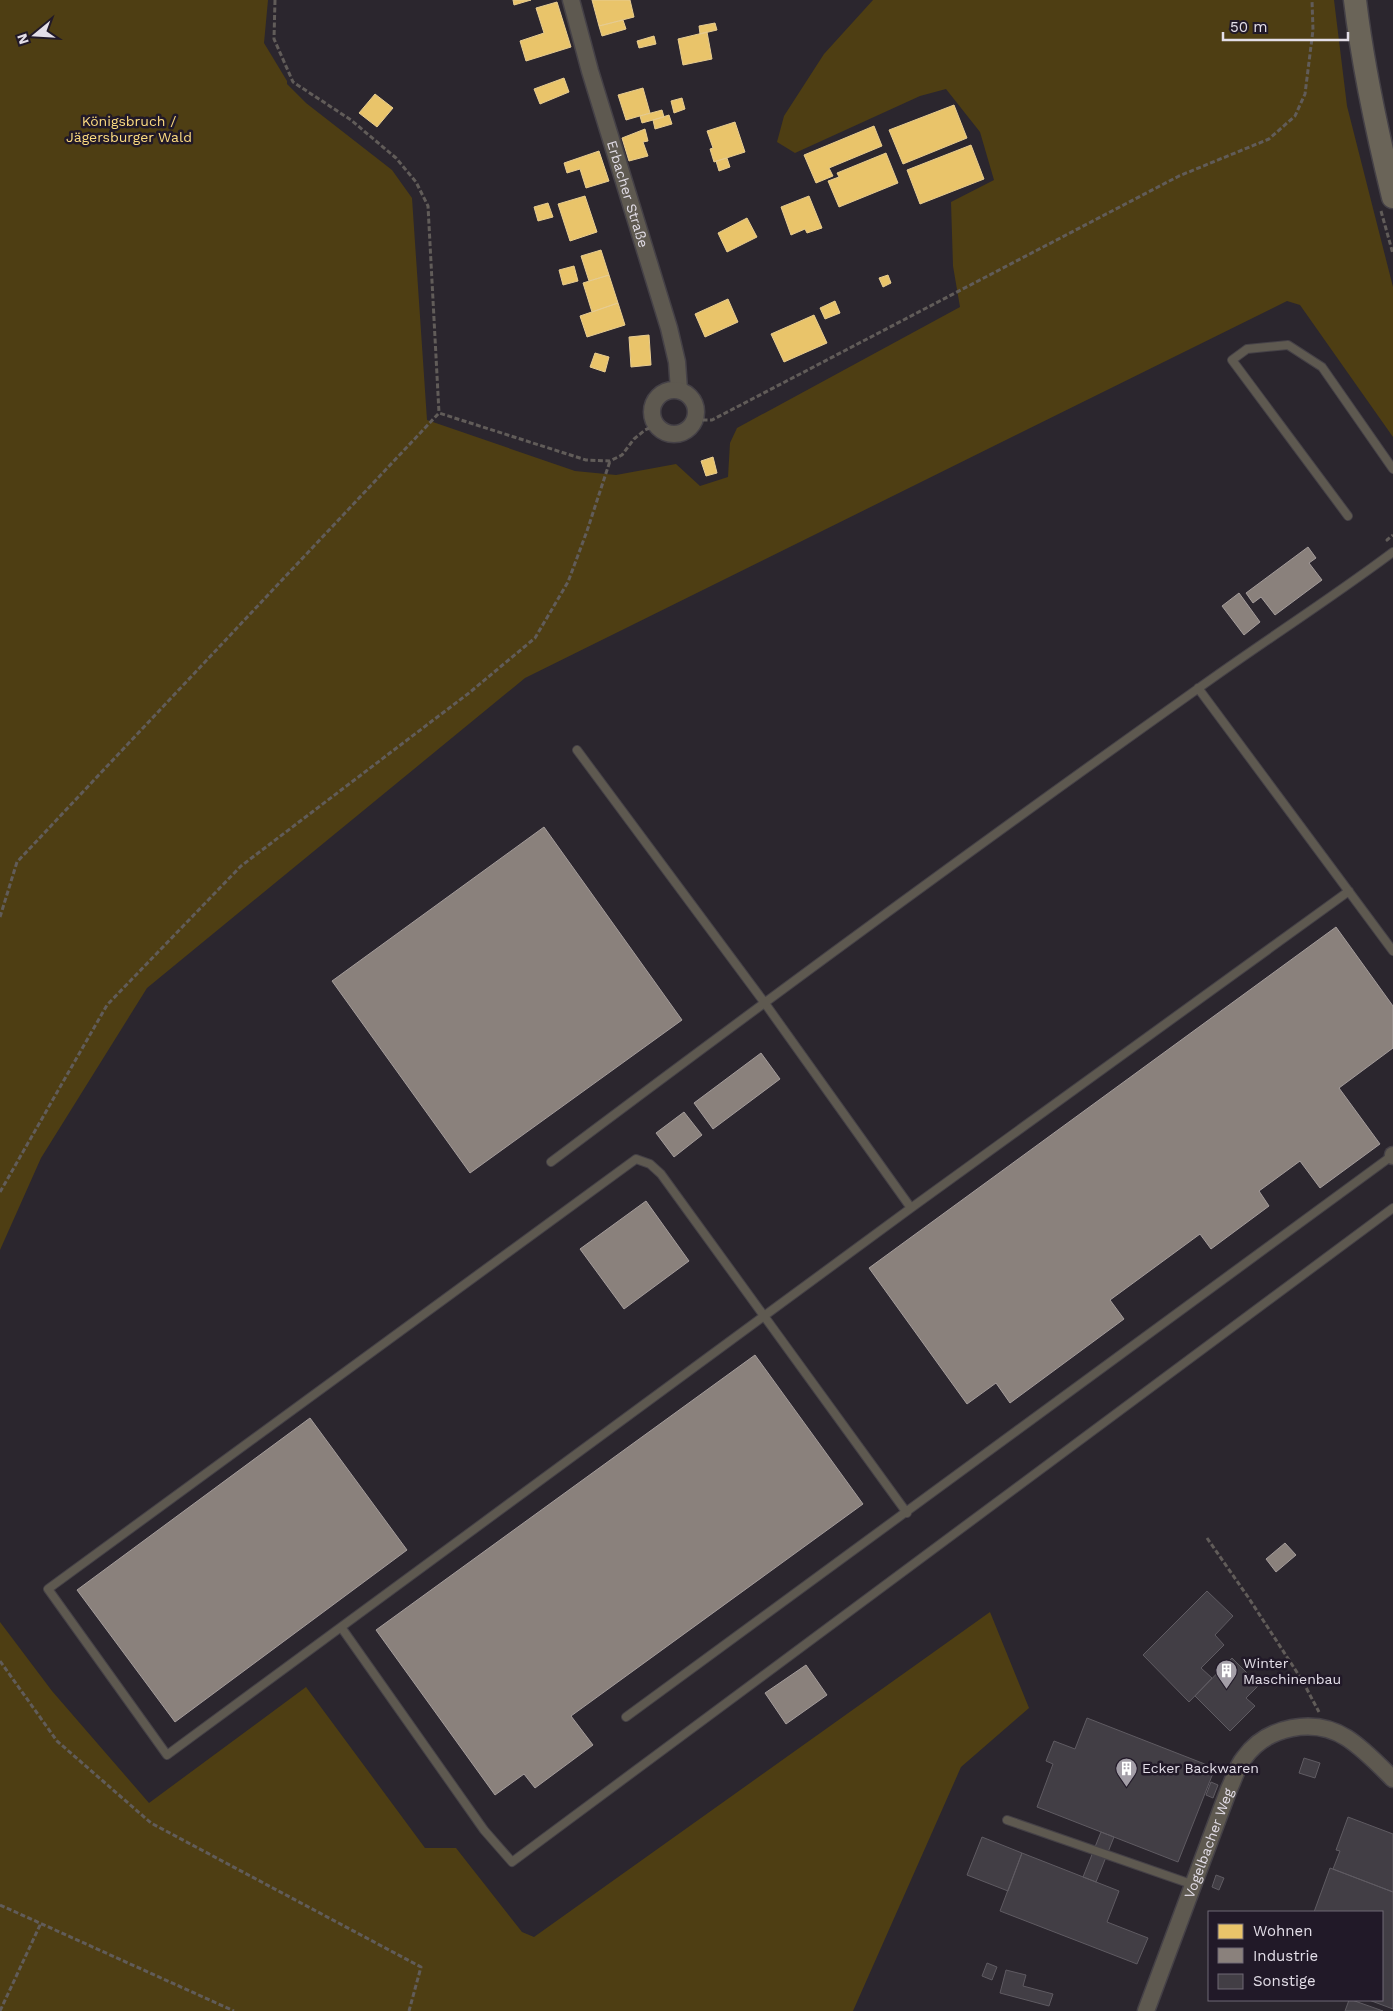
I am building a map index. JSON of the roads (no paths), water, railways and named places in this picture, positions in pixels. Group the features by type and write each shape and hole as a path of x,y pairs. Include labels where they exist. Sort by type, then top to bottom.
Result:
{"street":[{"name":"Erbacher Straße","path":"571,0 590,71 669,328 677,362 679,390"},
{"path":"1355,0 1364,65 1376,128 1393,197"},
{"path":"670,390 679,390 688,394 694,402 695,420 682,433 672,434 656,425 652,408 662,393 670,390"},
{"name":"Vogelbacher Weg","path":"1146,2011 1229,1789 1243,1759 1257,1744 1289,1728 1320,1727 1347,1738 1372,1758 1393,1779"}],"lane":[{"path":"1348,516 1232,360 1247,349 1288,345 1322,367 1393,469"},
{"path":"551,1162 764,1002 1198,688 1352,583 1393,552"},
{"path":"1198,688 1393,951"},
{"path":"577,750 764,1002 911,1208"},
{"path":"907,1512 764,1317 661,1174 650,1164 636,1159 48,1589 167,1755 764,1317 911,1208 1349,891"},
{"path":"626,1717 1393,1155"},
{"path":"341,1627 484,1830 512,1862 1393,1208"},
{"path":"1008,1820 1194,1886"}],"place":[{"name":"Winter Maschinenbau","path":"1227,1690"},
{"name":"Ecker Backwaren","path":"1126,1787"}],"park label":[{"name":"Königsbruch / Jägersburger Wald","path":"129,130"}]}
